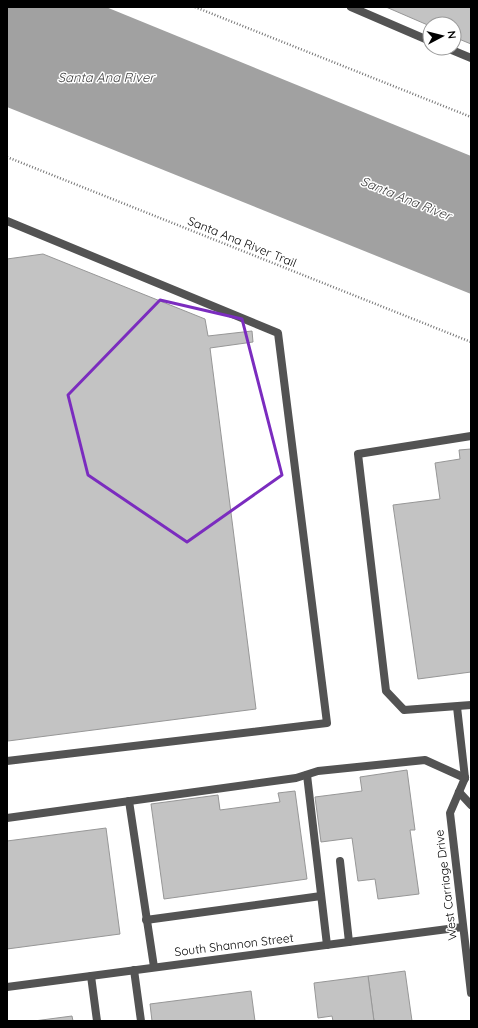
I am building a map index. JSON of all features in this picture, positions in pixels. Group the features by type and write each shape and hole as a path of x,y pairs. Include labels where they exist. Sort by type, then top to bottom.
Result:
{"street":[{"path":"351,7 422,38"},
{"path":"7,221 278,333 327,723 7,761"},
{"path":"471,436 358,454 386,691 404,710 471,705"},
{"path":"7,818 296,778 318,771 425,760 468,776 457,707"},
{"path":"307,775 327,945"},
{"name":"West Carriage Drive","path":"468,776 450,813 471,993"},
{"path":"459,792 471,805"},
{"path":"129,801 154,967"},
{"path":"340,860 349,942"},
{"path":"146,920 322,896"},
{"name":"South Shannon Street","path":"7,987 463,927"},
{"path":"134,970 141,1021"},
{"path":"91,976 97,1021"}],"path":[{"path":"195,7 471,117"},
{"name":"Santa Ana River Trail","path":"7,157 471,342"}],"highlighted area":[{"path":"160,300 242,319 282,475 187,542 88,475 68,395"}],"water":[{"name":"Santa Ana River","path":"7,7 106,7 471,156 471,294 7,107"}],"building":[{"path":"386,7 471,7 471,44 462,40 462,16 422,16 422,23"},
{"path":"43,254 205,319 208,336 252,331 253,342 210,348 256,709 8,741 7,259"},
{"path":"471,449 471,672 418,679 393,505 440,499 435,463 460,459 459,450"},
{"path":"407,770 415,830 410,830 419,894 378,899 375,879 358,881 352,838 321,842 315,797 362,791 360,777"},
{"path":"295,791 307,879 164,899 151,804 218,795 220,810 280,802 278,793"},
{"path":"106,828 120,934 7,949 7,841"},
{"path":"405,971 412,1021 374,1021 368,976"},
{"path":"368,976 374,1021 333,1021 332,1016 318,1018 314,983"},
{"path":"251,991 255,1021 152,1021 150,1004"},
{"path":"72,1016 73,1021 34,1021"}]}
